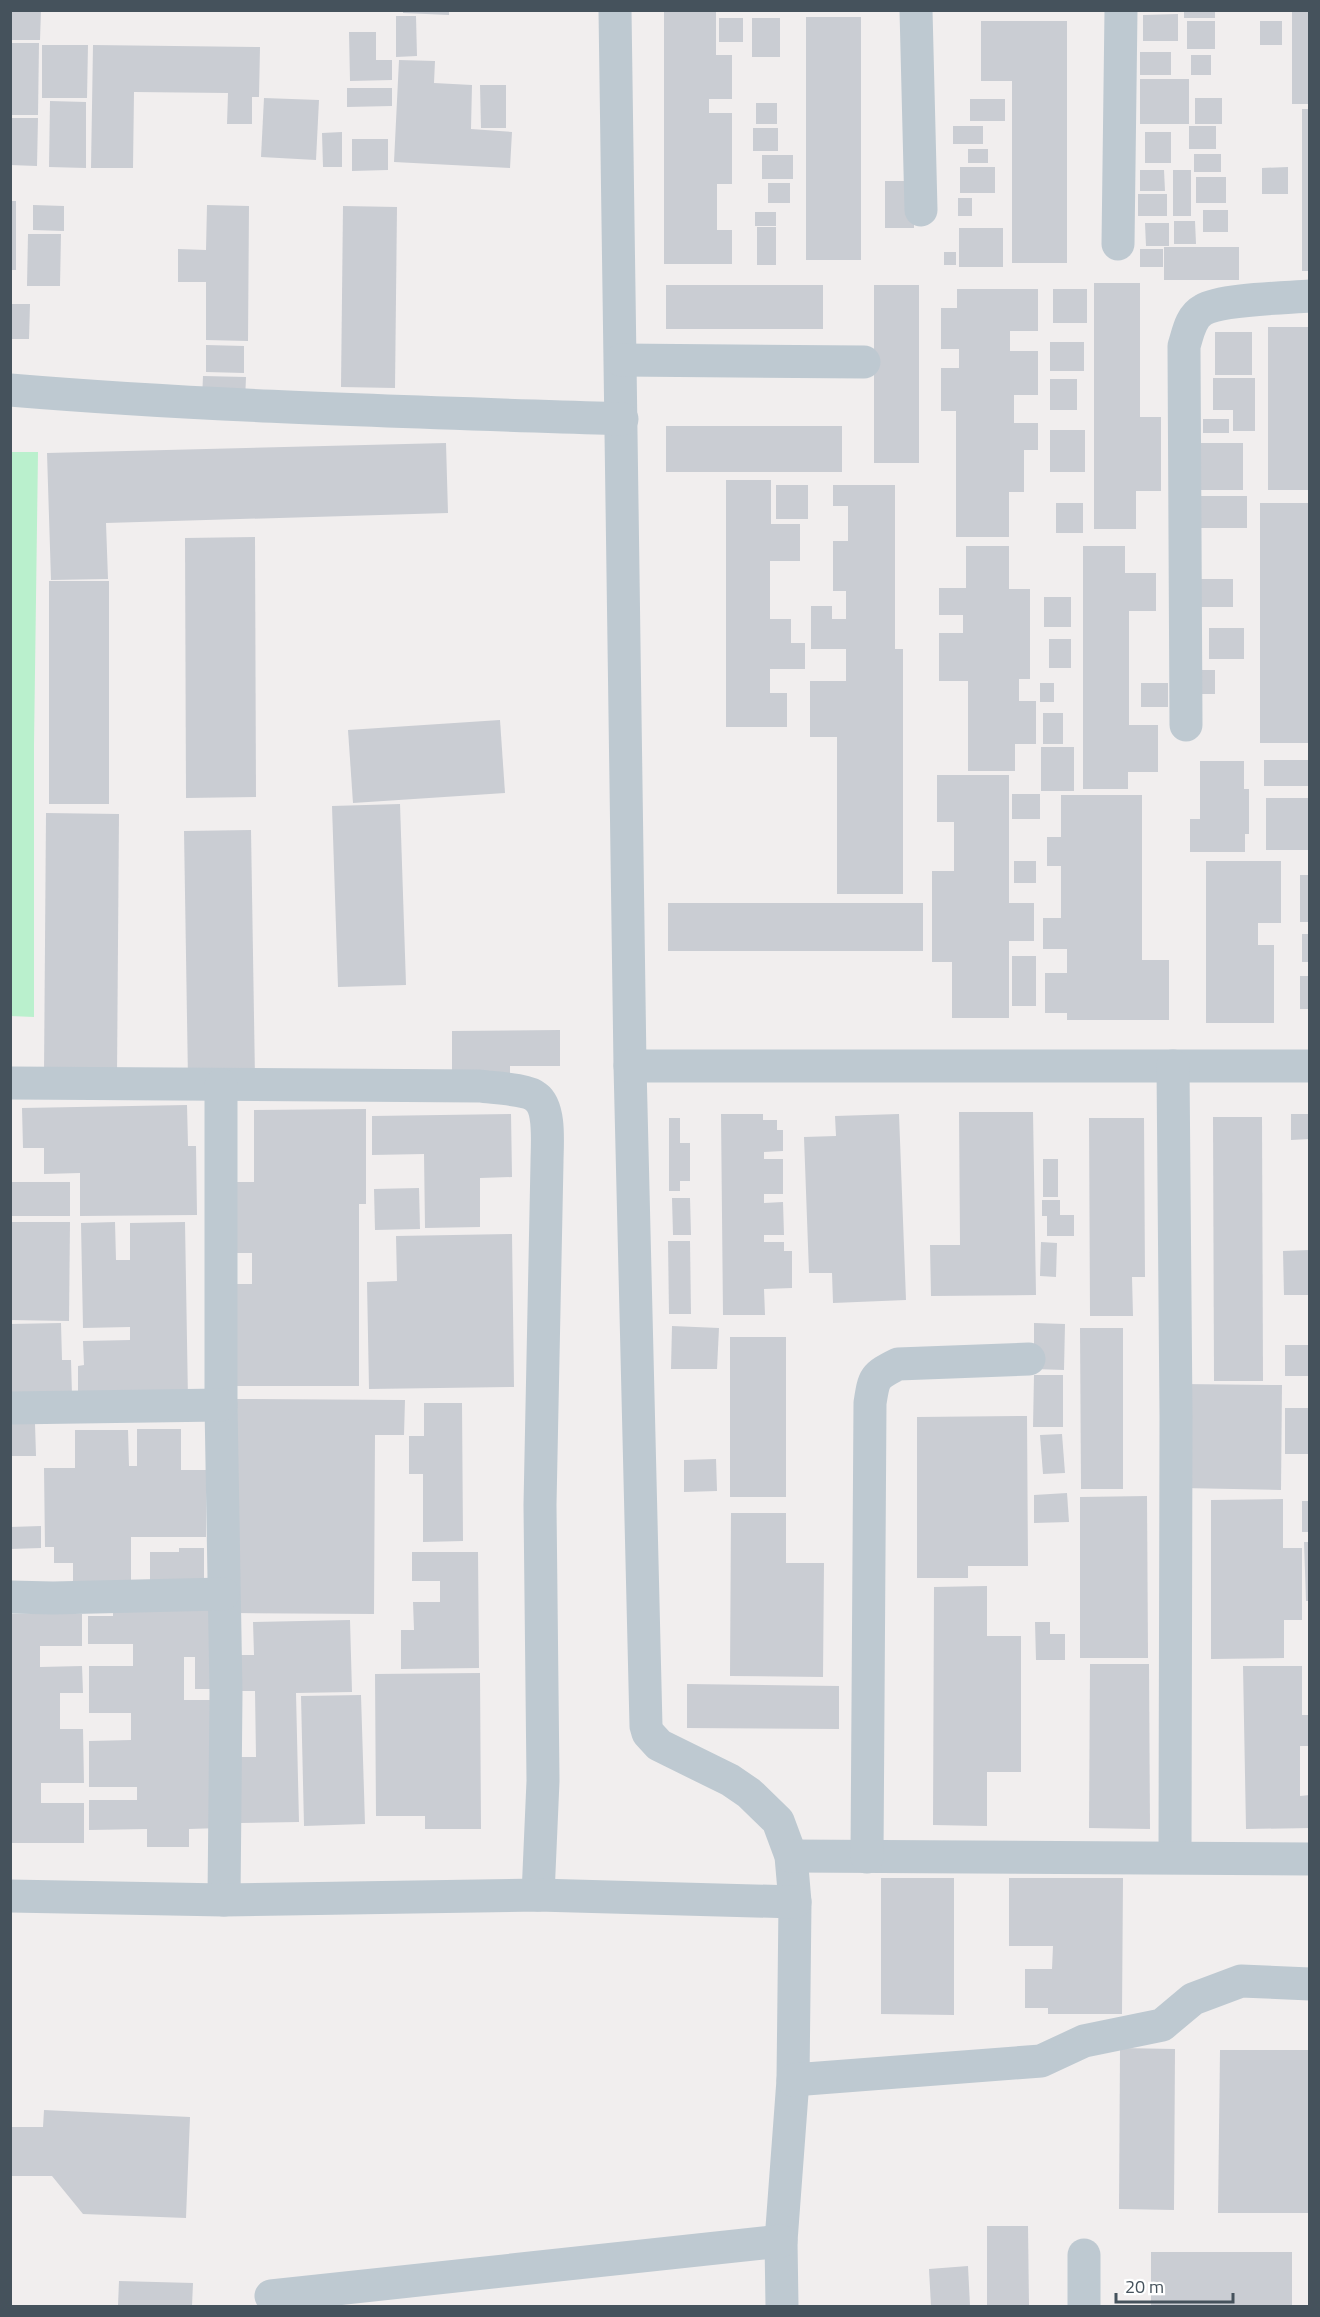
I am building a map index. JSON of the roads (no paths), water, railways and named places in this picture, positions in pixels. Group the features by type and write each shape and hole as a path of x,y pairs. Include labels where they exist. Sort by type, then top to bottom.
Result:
{"street":[{"path":"615,10 630,1066 646,1726 652,1739 659,1745 730,1780 749,1793 778,1821 791,1856 795,1902 794,2080 781,2241 782,2307"},
{"path":"916,10 921,210"},
{"path":"1118,244 1121,10"},
{"path":"1186,725 1184,346 1190,324 1202,310 1223,304 1310,296"},
{"path":"621,360 864,362"},
{"path":"10,390 138,401 264,407 622,419"},
{"path":"630,1066 1310,1066"},
{"path":"1173,1066 1176,1416 1175,1857"},
{"path":"10,1083 480,1086 524,1092 536,1097 543,1107 547,1121 547,1162 540,1505 543,1781 538,1895"},
{"path":"221,1085 221,1405 226,1693 224,1900"},
{"path":"867,1857 870,1415 873,1382 881,1372 898,1364 1029,1359"},
{"path":"10,1408 221,1405"},
{"path":"10,1597 223,1594"},
{"path":"791,1856 1310,1859"},
{"path":"10,1896 224,1900 538,1895 795,1902"},
{"path":"794,2080 1041,2061 1084,2041 1162,2025 1193,1999 1241,1981 1310,1984"},
{"path":"271,2296 781,2241"},
{"path":"1084,2255 1084,2307"}]}
